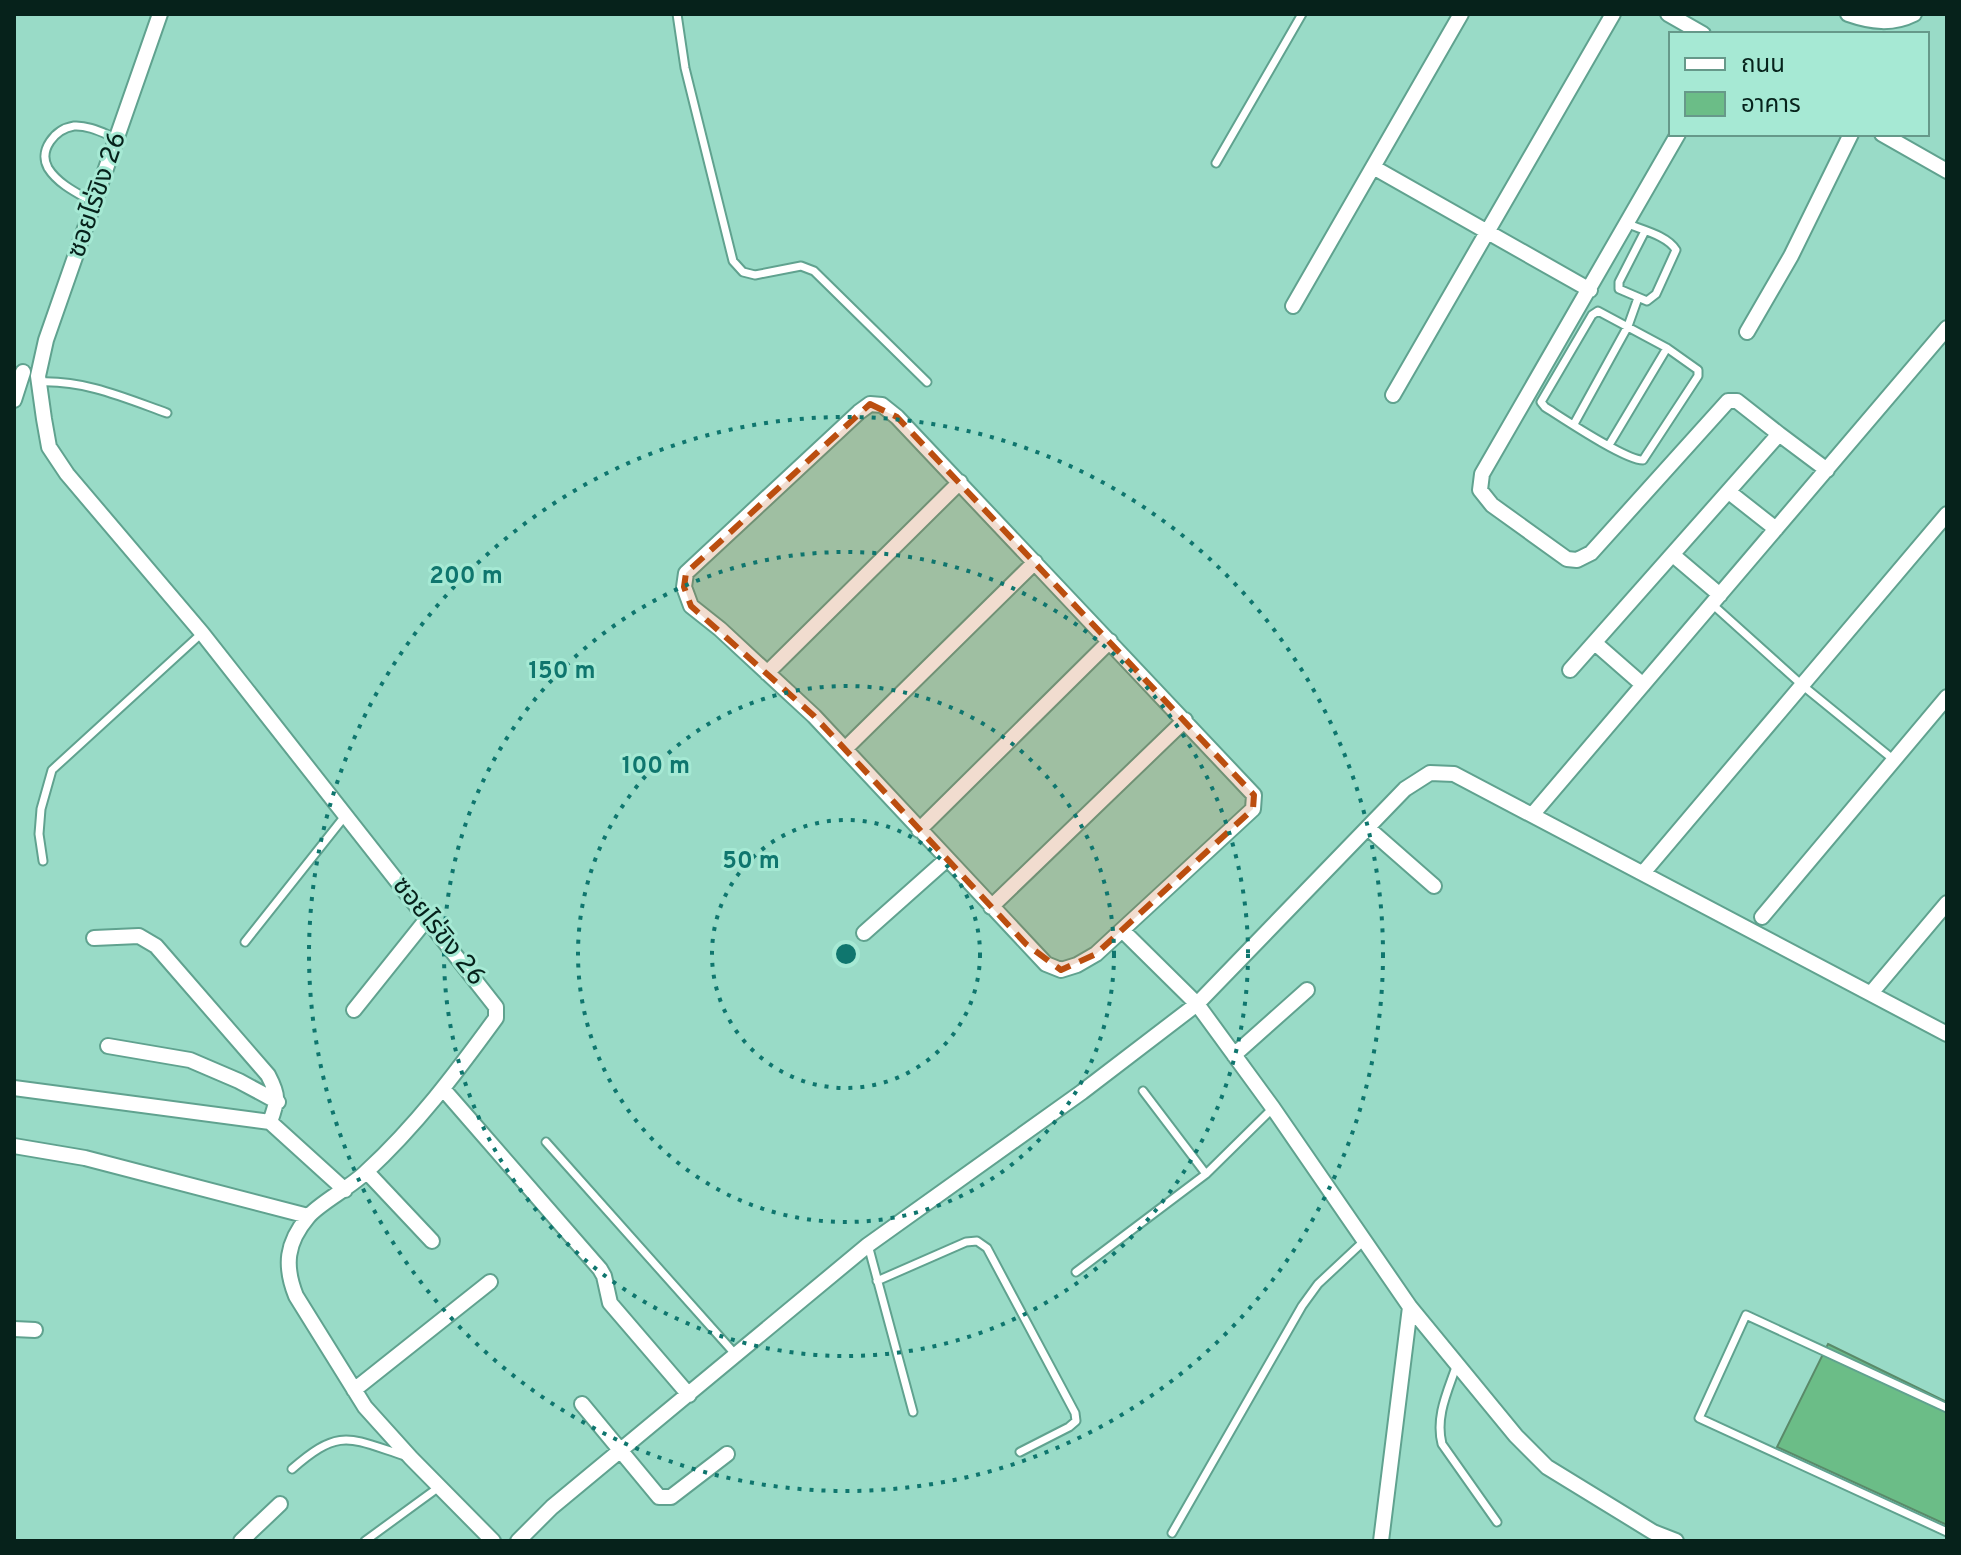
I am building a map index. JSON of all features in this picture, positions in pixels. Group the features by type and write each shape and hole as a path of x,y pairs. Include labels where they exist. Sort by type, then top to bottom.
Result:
{"street":[{"name":"ซอยไร่ขิง 26","path":"160,14 46,340 39,379 49,447 67,474 202,633 496,1007 496,1018 444,1090 367,1172 308,1216 287,1260 288,1276 296,1296 365,1407 493,1541"},
{"path":"1293,306 1461,14"},
{"path":"1393,395 1613,14"},
{"path":"1668,14 1700,32"},
{"path":"1848,14 1898,22 1914,14"},
{"path":"1677,136 1482,474 1480,490 1492,505 1567,559 1577,560 1591,553 1728,401 1737,401 1827,470"},
{"path":"1747,332 1791,256 1850,136"},
{"path":"1886,136 1947,171"},
{"path":"1373,167 1590,290"},
{"path":"1532,815 1947,328"},
{"path":"14,400 18,371 39,379"},
{"path":"870,404 882,405 897,417 960,482 1254,795 1253,809 1123,931 1096,954 1061,970 1046,964 845,749 720,629 691,606 684,587 686,573 870,404"},
{"path":"1570,670 1779,434"},
{"path":"767,673 960,482"},
{"path":"1729,492 1776,529"},
{"path":"1643,873 1947,514"},
{"path":"1673,555 1716,600"},
{"path":"845,749 1035,562"},
{"path":"919,830 1110,641"},
{"path":"1595,643 1643,685"},
{"path":"1762,917 1947,697"},
{"path":"991,907 1185,720"},
{"path":"518,1541 552,1507 868,1245 1082,1092 1197,1004 1405,789 1430,773 1454,774 1947,1034"},
{"path":"1369,829 1434,886"},
{"path":"864,933 946,860"},
{"path":"1872,992 1947,903"},
{"path":"354,1010 426,920"},
{"path":"1123,931 1197,1004 1410,1307 1516,1436 1547,1467 1653,1532 1675,1541"},
{"path":"94,938 139,936 156,946 260,1063 276,1090 278,1102 270,1122"},
{"path":"1234,1055 1307,990"},
{"path":"108,1046 190,1060 278,1102"},
{"path":"14,1088 270,1122 345,1190"},
{"path":"444,1090 600,1269 610,1303 689,1395"},
{"path":"14,1146 85,1158 308,1216"},
{"path":"367,1172 432,1241"},
{"path":"354,1390 490,1282"},
{"path":"1381,1541 1410,1307"},
{"path":"14,1329 35,1330"},
{"path":"582,1404 659,1497 664,1499 671,1497 727,1454"},
{"path":"241,1541 280,1504"}],"lane":[{"path":"677,14 685,68 733,261 743,272 755,275 801,266 814,271 927,382"},
{"path":"1216,163 1302,14"},
{"path":"95,203 56,178 45,164 46,146 56,134 72,126 88,127 117,138"},
{"path":"1628,224 1645,231 1670,242 1676,250 1656,294 1647,301 1619,289 1619,282 1645,231"},
{"path":"1574,424 1628,326 1638,298"},
{"path":"1598,311 1667,348 1694,365 1698,376 1643,460 1636,460 1609,445 1541,402 1592,315 1598,311"},
{"path":"1609,445 1667,348"},
{"path":"39,379 90,386 167,413"},
{"path":"1716,600 1802,685 1894,760"},
{"path":"43,861 39,834 41,809 52,770 202,633"},
{"path":"245,942 345,816"},
{"path":"1143,1091 1206,1174"},
{"path":"1076,1272 1206,1174 1273,1108"},
{"path":"546,1142 737,1356"},
{"path":"877,1281 966,1242 977,1241 987,1248 1075,1413 1076,1421 1069,1427 1020,1452"},
{"path":"1172,1533 1302,1306 1318,1284 1364,1241"},
{"path":"868,1245 913,1412"},
{"path":"1947,1408 1746,1315 1699,1418 1947,1532"},
{"path":"1457,1364 1440,1412 1438,1429 1442,1444 1497,1522"},
{"path":"292,1469 315,1449 331,1441 349,1439 411,1458"},
{"path":"365,1541 439,1487"}],"highlighted area":[{"path":"870,404 897,417 1254,795 1253,809 1096,954 1061,970 1026,944 814,716 691,606 684,587 686,573"}],"building":[{"path":"1828,1344 1947,1402 1947,1525 1777,1447"}]}
